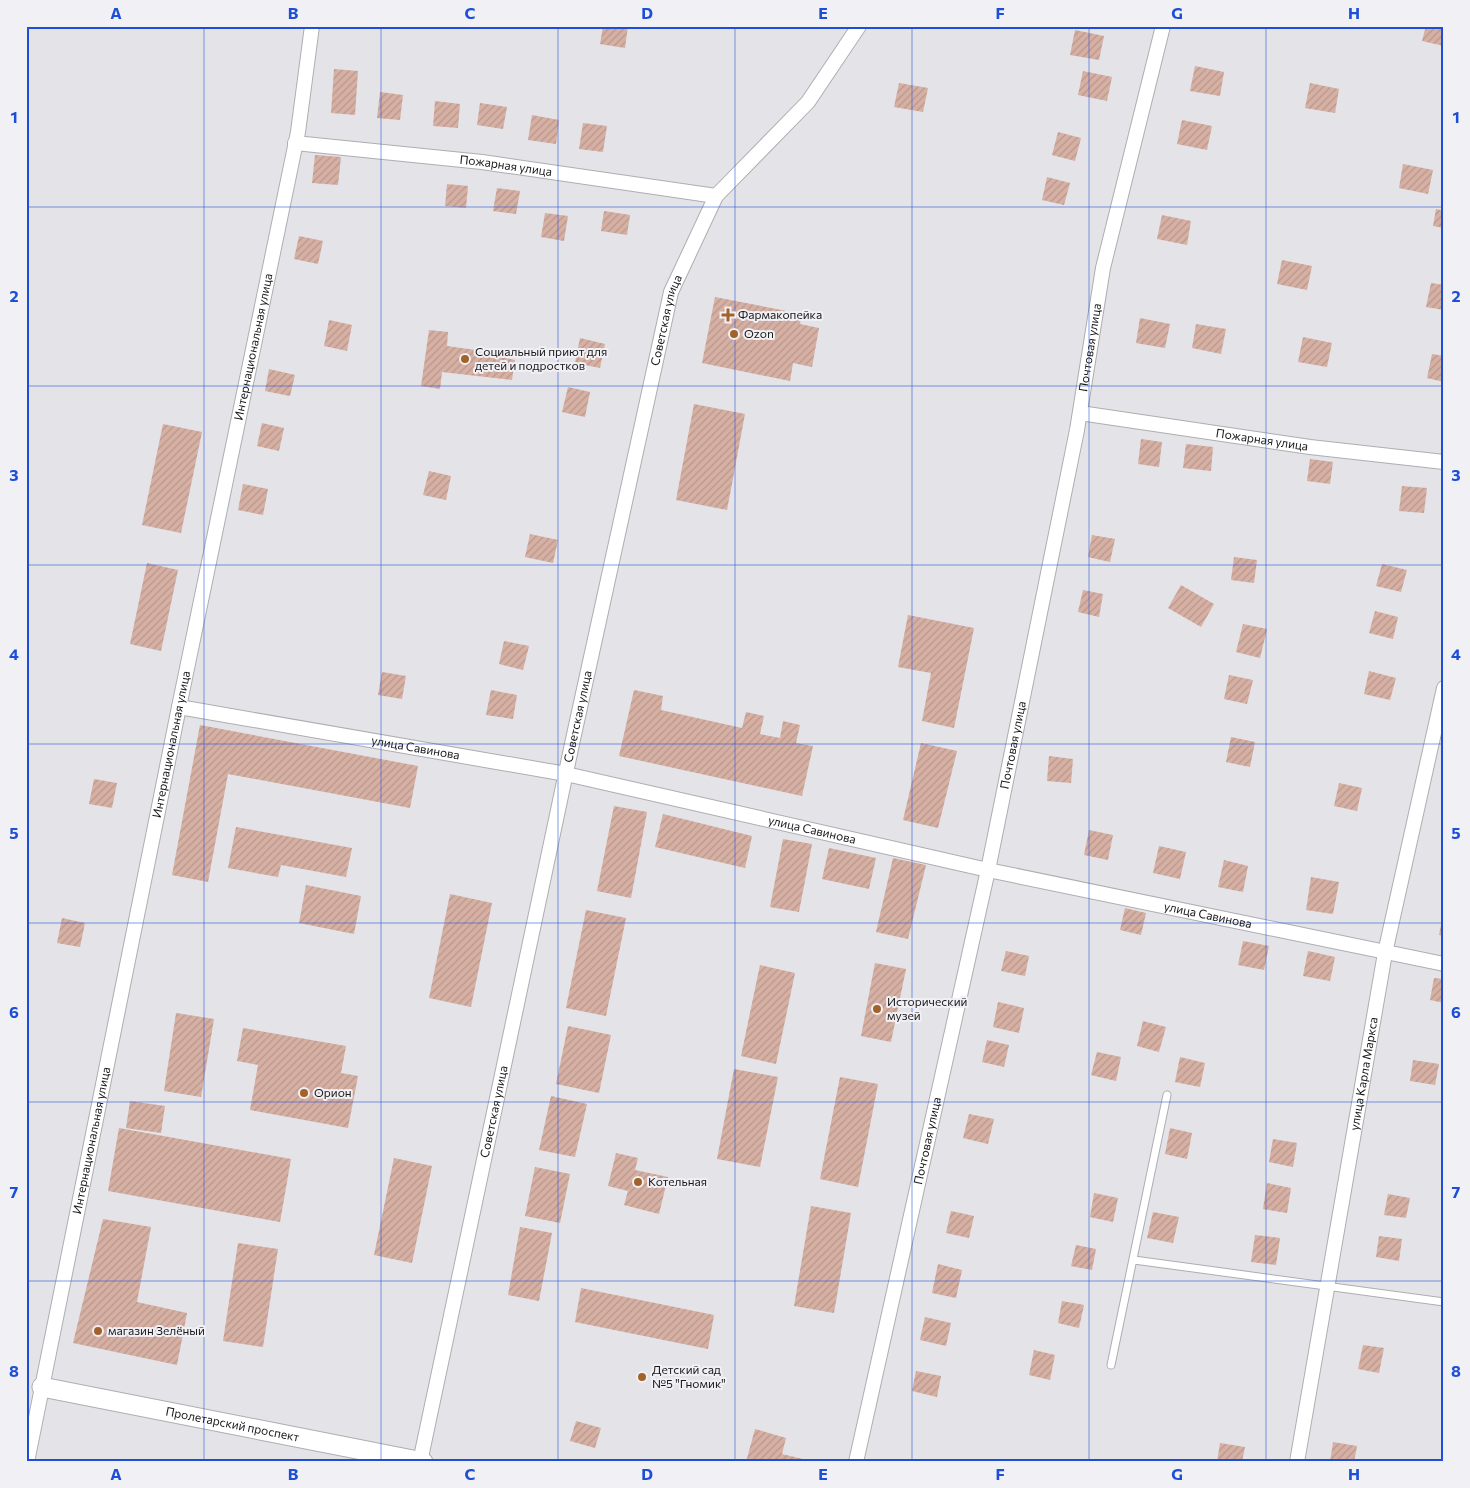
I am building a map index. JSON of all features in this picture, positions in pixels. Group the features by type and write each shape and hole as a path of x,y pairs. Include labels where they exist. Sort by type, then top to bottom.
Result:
{"street":[{"name":"Интернациональная улица","path":"26,1462 179,707 296,143 312,26"},
{"name":"Советская улица","path":"421,1462 566,774 672,292 716,196 808,102 859,26"},
{"name":"Почтовая улица","path":"856,1462 988,870 1080,413 1103,268 1162,26"},
{"name":"Пожарная улица","path":"296,143 482,162 716,196"},
{"name":"Пожарная улица","path":"1080,413 1310,447 1444,462"},
{"name":"улица Карла Маркса","path":"1297,1462 1386,953 1444,688"},
{"name":"улица Савинова","path":"179,707 566,774 988,870 1444,964"},
{"name":"Пролетарский проспект","path":"42,1387 421,1462"}],"lane":[{"path":"1112,1365 1167,1095"},
{"path":"1134,1260 1444,1302"}],"building":[{"path":"603,26 628,26 625,48 600,44"},
{"path":"1426,26 1444,26 1444,46 1422,41"},
{"path":"1075,30 1104,36 1099,60 1070,55"},
{"path":"1195,66 1224,72 1220,96 1190,91"},
{"path":"334,69 358,71 355,115 331,113"},
{"path":"1083,71 1112,77 1107,101 1078,95"},
{"path":"899,83 928,88 923,112 894,107"},
{"path":"1310,83 1339,89 1335,113 1305,108"},
{"path":"380,92 403,95 400,120 377,118"},
{"path":"435,101 460,104 458,128 433,126"},
{"path":"480,103 507,107 503,129 477,125"},
{"path":"532,115 559,120 556,144 528,140"},
{"path":"1182,120 1212,126 1207,150 1177,144"},
{"path":"583,123 607,126 603,152 579,149"},
{"path":"1058,132 1081,138 1075,161 1052,155"},
{"path":"315,155 341,157 338,185 312,183"},
{"path":"1403,164 1433,170 1428,194 1399,188"},
{"path":"1047,177 1070,183 1064,205 1042,200"},
{"path":"447,184 468,186 466,208 445,206"},
{"path":"497,188 520,191 516,214 493,211"},
{"path":"1436,209 1444,211 1444,228 1433,226"},
{"path":"604,211 630,215 627,235 601,231"},
{"path":"545,213 568,216 564,241 541,237"},
{"path":"1162,215 1191,221 1187,245 1157,239"},
{"path":"299,236 323,241 318,264 294,259"},
{"path":"1282,260 1312,266 1307,290 1277,284"},
{"path":"1431,283 1444,285 1444,310 1426,307"},
{"path":"715,297 802,314 800,324 819,328 812,367 793,363 790,381 702,363"},
{"path":"1140,318 1170,324 1165,348 1136,343"},
{"path":"329,320 352,325 347,351 324,346"},
{"path":"1196,324 1226,329 1221,354 1192,348"},
{"name":"Социальный приют для детей и подростков","path":"429,330 448,332 447,346 476,350 476,352 515,360 512,380 442,372 440,389 421,386"},
{"path":"1303,337 1332,343 1327,367 1298,362"},
{"path":"580,338 605,344 600,368 575,363"},
{"path":"1432,354 1444,356 1444,382 1427,378"},
{"path":"269,369 295,375 290,396 265,391"},
{"path":"568,387 590,392 585,417 562,412"},
{"path":"694,404 745,414 727,510 676,500"},
{"path":"262,423 284,428 279,451 257,446"},
{"path":"163,424 202,432 181,533 142,525"},
{"path":"1141,439 1162,442 1159,467 1138,464"},
{"path":"1186,444 1213,447 1211,471 1183,468"},
{"path":"1310,459 1333,462 1330,484 1307,481"},
{"path":"429,471 451,476 446,500 423,495"},
{"path":"243,484 268,489 263,515 238,510"},
{"path":"1402,486 1427,488 1424,513 1399,511"},
{"path":"530,534 558,540 553,563 525,557"},
{"path":"1092,535 1115,539 1110,562 1088,557"},
{"path":"1234,557 1257,560 1254,583 1231,580"},
{"path":"147,563 178,570 161,651 130,644"},
{"path":"1382,564 1407,570 1401,592 1376,586"},
{"path":"1181,585 1214,604 1201,627 1168,608"},
{"path":"1083,590 1103,594 1099,617 1078,612"},
{"path":"1375,611 1398,617 1393,639 1369,633"},
{"path":"908,615 974,628 954,728 922,721 931,673 898,667"},
{"path":"1243,624 1267,629 1260,658 1236,652"},
{"path":"504,641 529,646 523,670 499,664"},
{"path":"1369,671 1396,678 1390,700 1364,694"},
{"path":"382,672 406,676 402,699 378,695"},
{"path":"1229,675 1253,680 1247,704 1224,699"},
{"path":"491,690 517,695 513,719 486,715"},
{"path":"634,690 663,696 661,710 742,728 746,712 764,716 760,734 780,738 783,721 800,725 796,743 813,746 802,796 619,756"},
{"path":"200,725 418,766 410,808 228,774 208,882 172,875"},
{"path":"1231,737 1255,742 1250,767 1226,762"},
{"path":"921,743 957,751 938,828 903,820"},
{"path":"1049,756 1073,759 1071,783 1047,781"},
{"path":"94,779 117,783 112,808 89,804"},
{"path":"1339,783 1362,788 1357,811 1334,806"},
{"path":"614,806 647,812 631,898 597,891"},
{"path":"663,814 752,836 745,868 655,847"},
{"path":"236,827 352,848 346,877 281,865 278,877 228,868"},
{"path":"1089,830 1113,835 1108,860 1084,855"},
{"path":"783,839 812,844 799,912 770,907"},
{"path":"1159,846 1186,852 1180,879 1153,873"},
{"path":"829,848 876,858 869,889 822,879"},
{"path":"893,858 926,865 908,939 876,932"},
{"path":"1224,860 1248,866 1243,892 1218,887"},
{"path":"1311,877 1339,882 1333,914 1306,910"},
{"path":"306,885 361,896 354,934 299,923"},
{"path":"450,894 492,903 471,1007 429,998"},
{"path":"1125,908 1146,913 1141,935 1120,930"},
{"path":"586,910 626,918 606,1016 566,1008"},
{"path":"1444,915 1444,936 1439,935"},
{"path":"62,918 85,923 80,947 57,943"},
{"path":"1243,941 1269,946 1264,970 1238,965"},
{"path":"1006,951 1029,956 1025,976 1001,971"},
{"path":"1308,951 1335,957 1330,981 1303,976"},
{"path":"875,963 906,969 891,1042 861,1036"},
{"path":"760,965 795,973 776,1064 741,1056"},
{"path":"1434,978 1444,979 1444,1003 1430,1000"},
{"path":"998,1002 1024,1008 1019,1033 993,1027"},
{"path":"176,1013 214,1019 201,1097 164,1091"},
{"path":"1143,1021 1166,1027 1159,1052 1137,1046"},
{"path":"568,1026 611,1035 599,1093 556,1084"},
{"name":"Орион","path":"243,1028 346,1046 341,1073 358,1076 348,1128 250,1110 258,1065 237,1061"},
{"path":"987,1040 1009,1045 1004,1067 982,1062"},
{"path":"1097,1052 1121,1057 1116,1081 1091,1075"},
{"path":"1180,1057 1205,1063 1200,1087 1175,1082"},
{"path":"1413,1060 1439,1064 1435,1085 1410,1081"},
{"path":"734,1069 778,1077 760,1167 717,1159"},
{"path":"840,1077 878,1084 858,1187 820,1179"},
{"path":"551,1096 587,1104 575,1157 539,1150"},
{"path":"130,1101 165,1106 161,1133 126,1128"},
{"path":"969,1114 994,1119 988,1144 963,1138"},
{"path":"119,1128 291,1159 280,1222 108,1191"},
{"path":"1170,1128 1192,1133 1187,1159 1165,1154"},
{"path":"1273,1139 1297,1143 1293,1167 1269,1162"},
{"name":"Котельная","path":"616,1153 638,1158 635,1170 668,1177 659,1214 624,1205 628,1191 608,1186"},
{"path":"394,1158 432,1166 412,1263 374,1255"},
{"path":"535,1167 570,1174 560,1223 525,1216"},
{"path":"1267,1183 1291,1188 1287,1213 1263,1209"},
{"path":"1094,1193 1118,1198 1113,1222 1090,1217"},
{"path":"1388,1194 1410,1198 1406,1218 1384,1215"},
{"path":"811,1206 851,1213 834,1313 794,1306"},
{"path":"951,1211 974,1216 969,1238 946,1233"},
{"path":"1153,1212 1179,1217 1173,1243 1147,1238"},
{"path":"103,1219 151,1227 137,1302 187,1313 177,1365 73,1343"},
{"path":"520,1227 552,1233 539,1301 508,1295"},
{"path":"1255,1235 1280,1238 1276,1265 1251,1262"},
{"path":"1379,1236 1402,1239 1399,1261 1376,1257"},
{"path":"238,1243 278,1249 263,1347 223,1341"},
{"path":"1076,1245 1096,1249 1092,1270 1071,1266"},
{"path":"938,1264 962,1270 956,1298 932,1293"},
{"path":"581,1288 714,1315 708,1349 575,1322"},
{"path":"1062,1301 1084,1305 1079,1328 1058,1323"},
{"path":"925,1317 951,1323 946,1346 920,1340"},
{"path":"1363,1345 1384,1348 1379,1373 1358,1369"},
{"path":"1034,1350 1055,1355 1050,1380 1029,1375"},
{"path":"916,1371 941,1376 937,1397 912,1391"},
{"path":"576,1421 601,1428 595,1448 570,1441"},
{"path":"755,1429 786,1438 782,1454 803,1459 802,1462 746,1462"},
{"path":"1333,1442 1357,1446 1354,1462 1330,1462"},
{"path":"1220,1443 1245,1447 1242,1462 1217,1462"}],"place":[{"name":"Фармакопейка","path":"728,315"},
{"name":"Ozon","path":"734,334"},
{"name":"Социальный приют для детей и подростков","path":"465,359"},
{"name":"Исторический музей","path":"877,1009"},
{"name":"Орион","path":"304,1093"},
{"name":"Котельная","path":"638,1182"},
{"name":"магазин Зелёный","path":"98,1331"},
{"name":"Детский сад №5 \"Гномик\"","path":"642,1377"}]}
